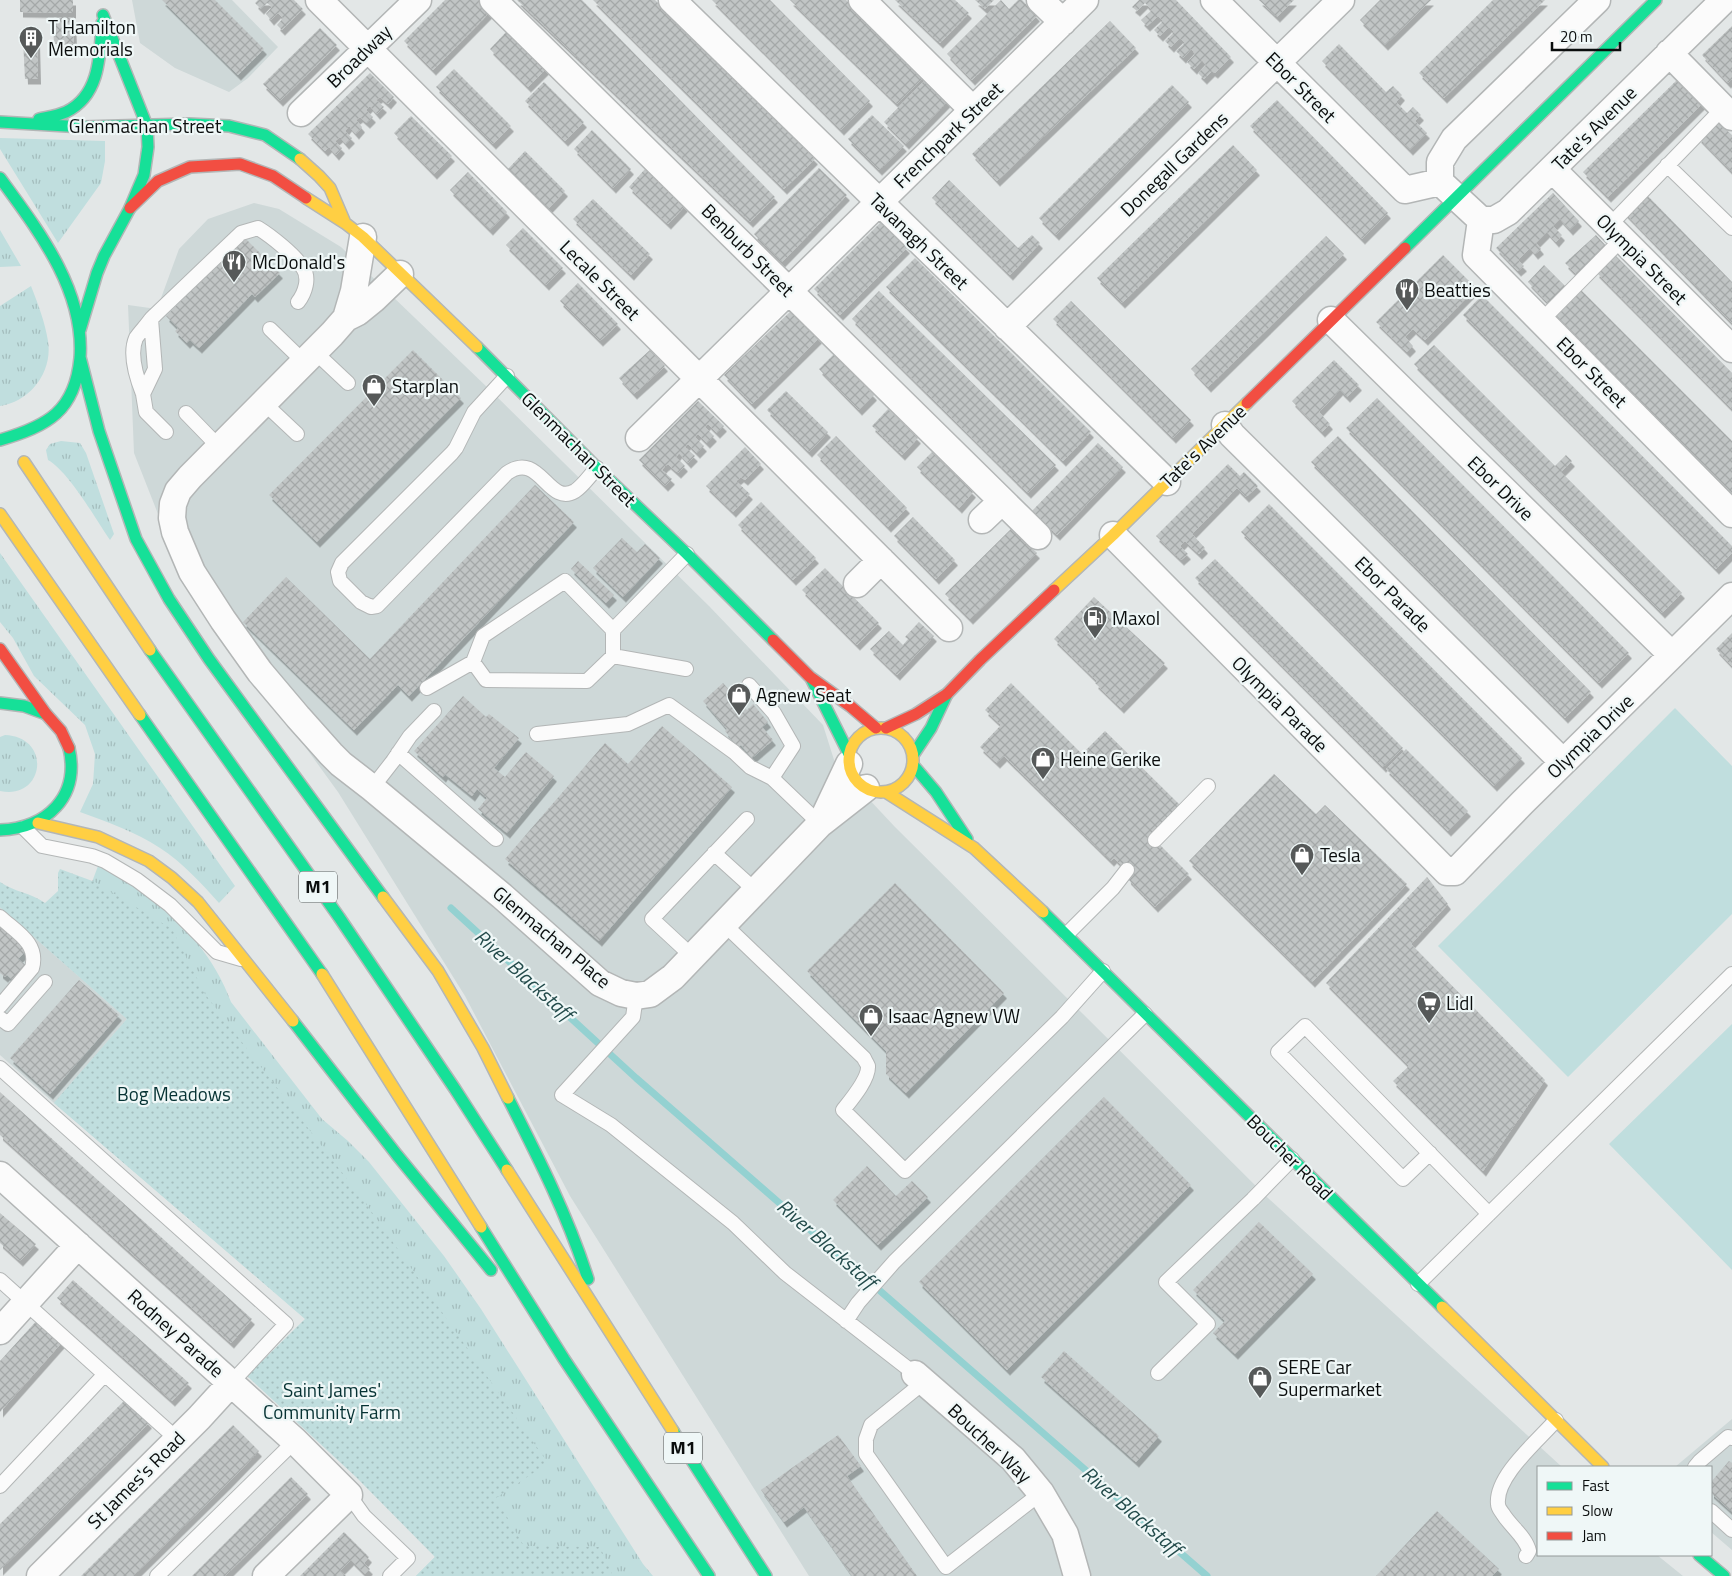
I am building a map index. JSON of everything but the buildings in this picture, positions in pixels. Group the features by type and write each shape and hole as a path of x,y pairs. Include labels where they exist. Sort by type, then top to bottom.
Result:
{"main road":[{"path":"21,124 65,112 80,103 92,87 98,68 102,0"},
{"name":"Tate's Avenue","path":"881,728 916,714 946,694 1113,535 1331,320 1449,189 1656,0"},
{"path":"80,330 104,256 130,208 144,175 148,147 147,126 102,15"},
{"name":"Glenmachan Street","path":"0,122 95,127 196,124 229,126 266,136 287,149 330,187 354,230"},
{"name":"Glenmachan Street","path":"130,208 158,181 190,167 240,164 272,176 354,230 507,376 597,468 810,677 881,728"},
{"path":"0,178 47,246 71,298 80,330 78,377 70,398 50,418 22,434 3,438"},
{"path":"80,357 99,431 136,539 170,599 209,659 438,971 483,1048 555,1192 580,1254 601,1319"},
{"name":"M1","path":"24,462 171,682 339,917 450,1081 766,1576"},
{"name":"M1","path":"0,514 328,982 564,1359 709,1576"},
{"path":"0,649 67,741 71,758 71,773 65,795 55,809 38,823 20,829 0,842"},
{"name":"Glenmachan Street","path":"810,677 849,759"},
{"name":"Tate's Avenue","path":"913,760 946,694"},
{"path":"0,702 26,705 46,714"},
{"path":"881,728 896,731 904,737 910,745 913,760 910,774 904,783 896,789 876,790 858,782 852,774 849,759 853,745 859,737 867,731 881,728"},
{"name":"Boucher Road","path":"913,760 974,848"},
{"name":"Boucher Road","path":"876,790 974,848 1066,934 1602,1466"},
{"path":"38,823 98,838 149,861 172,878 198,902 246,960 397,1155 496,1276"},
{"path":"0,830 20,829"},
{"path":"508,1291 564,1359"},
{"path":"1700,1556 1722,1575"}],"street":[{"name":"Lecale Street","path":"319,0 949,628"},
{"name":"Broadway","path":"301,113 418,0"},
{"name":"Benburb Street","path":"494,0 1038,536"},
{"name":"Tavanagh Street","path":"672,0 1167,482"},
{"path":"862,0 973,110"},
{"path":"1040,0 1063,22"},
{"name":"Frenchpark Street","path":"639,438 1085,0"},
{"name":"Ebor Street","path":"1214,0 1405,190 1449,189"},
{"name":"Donegall Gardens","path":"1007,327 1341,0"},
{"path":"1481,220 1449,189 1440,162 1454,138 1597,0"},
{"name":"Tate's Avenue","path":"1481,220 1494,220 1508,212 1724,0"},
{"path":"1669,54 1728,112"},
{"name":"Olympia Street","path":"1552,169 1732,349"},
{"name":"Ebor Street","path":"1481,220 1476,255 1732,514"},
{"path":"346,318 354,291 354,230"},
{"path":"346,318 358,312 374,299 400,274"},
{"name":"Glenmachan Place","path":"346,318 178,491 173,504 172,518 175,532 192,572 260,672 341,764 502,896 600,983 621,993 636,996"},
{"name":"Ebor Drive","path":"1331,320 1672,655"},
{"name":"Ebor Parade","path":"1225,425 1232,435 1563,762"},
{"path":"982,520 1002,501"},
{"name":"Olympia Parade","path":"1113,535 1447,872"},
{"path":"857,584 881,560"},
{"name":"Olympia Drive","path":"1447,872 1455,872 1563,762 1732,596"},
{"path":"821,823 849,759"},
{"path":"636,996 650,994 673,977 821,823 876,790"},
{"name":"Rodney Parade","path":"0,1175 295,1440 349,1495"},
{"path":"0,1331 78,1245"},
{"name":"Boucher Way","path":"919,1378 1013,1459 1041,1493 1065,1534 1077,1576"},
{"name":"St James's Road","path":"40,1576 178,1440 231,1383"},
{"path":"266,1576 349,1495"}],"lane":[{"path":"1542,321 1667,165 1728,112"},
{"path":"1667,165 1732,228"},
{"path":"166,432 146,412 143,394 136,377 134,352 136,339 151,319 240,233 258,228 272,236 304,269 306,284 303,296 298,302"},
{"path":"143,394 155,369 151,319"},
{"path":"270,330 348,383"},
{"path":"507,376 474,412 456,448 342,563 338,572 340,581 361,602 370,607 378,606 514,467 523,466 529,468 555,491 565,494 576,490 597,468"},
{"path":"264,403 297,434"},
{"path":"186,414 219,447"},
{"path":"613,630 686,554"},
{"path":"427,688 473,662 483,636 565,581 613,630 614,656"},
{"path":"473,662 486,680 586,681 614,656"},
{"path":"614,656 686,669"},
{"path":"748,685 774,713 793,746 772,778"},
{"path":"537,734 628,724 669,704 750,766 772,778 821,823"},
{"path":"372,788 410,736 434,711"},
{"path":"398,753 496,839"},
{"path":"1155,840 1208,786"},
{"path":"693,957 652,919 747,819"},
{"path":"20,829 42,846 92,856 137,880 170,905 217,952 246,960"},
{"path":"714,853 756,891"},
{"path":"1066,934 1112,888 1126,870"},
{"path":"0,918 32,946 34,960 32,968 0,1006"},
{"path":"725,924 864,1058 868,1066 866,1076 856,1094 843,1110 905,1171 1062,1017 1103,971"},
{"path":"1418,1284 1732,974"},
{"path":"0,1018 8,1024 45,982"},
{"path":"636,996 633,1017 628,1024 562,1095 611,1124 733,1223 785,1274 919,1378 871,1425 866,1439 866,1454 946,1568 1041,1493"},
{"path":"846,1321 858,1303 894,1262 1145,1014"},
{"path":"1430,1153 1403,1179 1278,1052 1305,1026 1430,1153 1489,1214"},
{"path":"0,1068 286,1324 231,1383"},
{"path":"1158,1373 1208,1324 1166,1282 1292,1159"},
{"path":"0,1280 178,1440"},
{"path":"0,1486 105,1374"},
{"path":"1526,1556 1529,1551 1528,1544 1498,1506 1498,1494 1511,1469 1556,1420"},
{"path":"1696,1466 1728,1437 1732,1438"},
{"path":"157,1576 295,1440"},
{"path":"349,1495 364,1516 408,1558 390,1576"},
{"path":"1712,1512 1732,1530"}],"shaded area":[{"path":"132,0 232,0 278,47 248,78 229,92 175,68 140,43"},
{"path":"254,203 279,209 341,247 489,389 709,606 823,725 835,763 895,827 1268,1198 1561,1466 1537,1466 1537,1556 1658,1556 1683,1576 809,1576 570,1196 465,996 338,792 184,580 134,453 128,305 157,309 179,249 208,219"},
{"path":"0,907 127,1019 54,1103 0,1055"},
{"path":"1732,1419 1732,1550 1712,1533 1712,1466 1676,1466"}],"green space":[{"path":"0,138 105,141 105,161 101,183 58,243 0,149"},
{"path":"0,230 21,266 0,267"},
{"path":"31,286 47,334 49,353 47,364 37,384 30,392 21,399 0,406 0,306"},
{"path":"61,441 80,443 86,453 114,534 110,540 73,485 48,460 46,450 50,444"},
{"path":"0,553 235,886 219,903 184,867 151,842 80,812 93,784 95,754 85,725 34,676 13,638 0,622"},
{"path":"1675,708 1732,766 1732,914 1568,1077 1438,946"},
{"path":"5,735 20,738 31,746 36,756 37,768 34,778 26,787 15,792 0,791 0,737"},
{"name":"Bog Meadows","path":"98,866 147,895 173,917 197,942 217,971 231,1002 322,1119 369,1162 444,1256 481,1309 643,1564 653,1576 416,1576 435,1557 307,1320 54,1103 127,1019 0,907 2,886 45,905 92,882"},
{"name":"Bog Meadows","path":"60,869 95,882 172,929 205,994 364,1201 548,1463 496,1498 524,1546 600,1547 613,1576 416,1576 435,1557 356,1477 247,1376 305,1319 54,1103 127,1019 0,907 0,882 45,903 58,891 58,873"},
{"path":"1732,1024 1732,1270 1609,1144"}],"waterway":[{"name":"River Blackstaff","path":"451,908 636,1078 1207,1576"}],"traffic: fast":[{"path":"1405,248 1656,0"},
{"path":"80,330 104,256 130,208 144,175 148,147 147,126 103,15"},
{"path":"39,119 66,112 86,96 92,85 99,61 102,23"},
{"path":"0,122 83,127 189,124 229,126 265,135 300,159"},
{"path":"0,178 29,218 56,262 75,308 80,333 80,358 77,376 65,404 45,422 32,429 0,440"},
{"path":"477,347 597,468 773,640"},
{"path":"80,357 99,431 136,539 169,599 209,659 383,897"},
{"path":"150,650 339,917 507,1170"},
{"path":"812,680 849,754"},
{"path":"913,755 931,728 947,694"},
{"path":"0,703 24,706 46,714"},
{"path":"140,715 322,974"},
{"path":"0,830 17,828 32,823 56,807 64,795 69,781 71,766 69,748"},
{"path":"913,765 936,792 967,839"},
{"path":"1043,912 1442,1307"},
{"path":"293,1021 397,1155 491,1270"},
{"path":"508,1098 562,1210 588,1279"},
{"path":"481,1227 564,1359 709,1576"},
{"path":"673,1431 766,1576"},
{"path":"1700,1556 1724,1576"}],"traffic: slow":[{"path":"300,159 330,188 345,223"},
{"path":"306,198 363,237 477,347"},
{"path":"1054,590 1113,535 1247,403"},
{"path":"24,462 150,650"},
{"path":"0,514 140,715"},
{"path":"881,728 893,730 904,737 911,748 913,760 911,772 904,783 893,790 881,792 869,790 858,783 851,772 849,760 851,748 858,737 869,730 881,728"},
{"path":"886,792 974,848 1043,912"},
{"path":"38,823 98,837 149,861 172,878 198,902 293,1021"},
{"path":"383,897 438,971 483,1048 508,1098"},
{"path":"322,974 481,1227"},
{"path":"507,1170 673,1431"},
{"path":"1442,1307 1602,1466"}],"traffic: jam":[{"path":"130,208 158,181 190,167 240,164 273,176 306,198"},
{"path":"1247,403 1405,248"},
{"path":"886,728 916,714 947,694 1054,590"},
{"path":"773,640 810,677 850,706 876,728"},
{"path":"0,649 46,714 61,731 69,748"}],"place":[{"name":"T Hamilton Memorials","path":"31,59"},
{"name":"McDonald's","path":"234,283"},
{"name":"Beatties","path":"1407,311"},
{"name":"Starplan","path":"374,407"},
{"name":"Maxol","path":"1095,639"},
{"name":"Agnew Seat","path":"739,716"},
{"name":"Heine Gerike","path":"1043,780"},
{"name":"Tesla","path":"1302,876"},
{"name":"Lidl","path":"1429,1024"},
{"name":"Isaac Agnew VW","path":"871,1037"},
{"name":"SERE Car Supermarket","path":"1260,1399"}],"park label":[{"name":"Saint James' Community Farm","path":"332,1401"}]}
